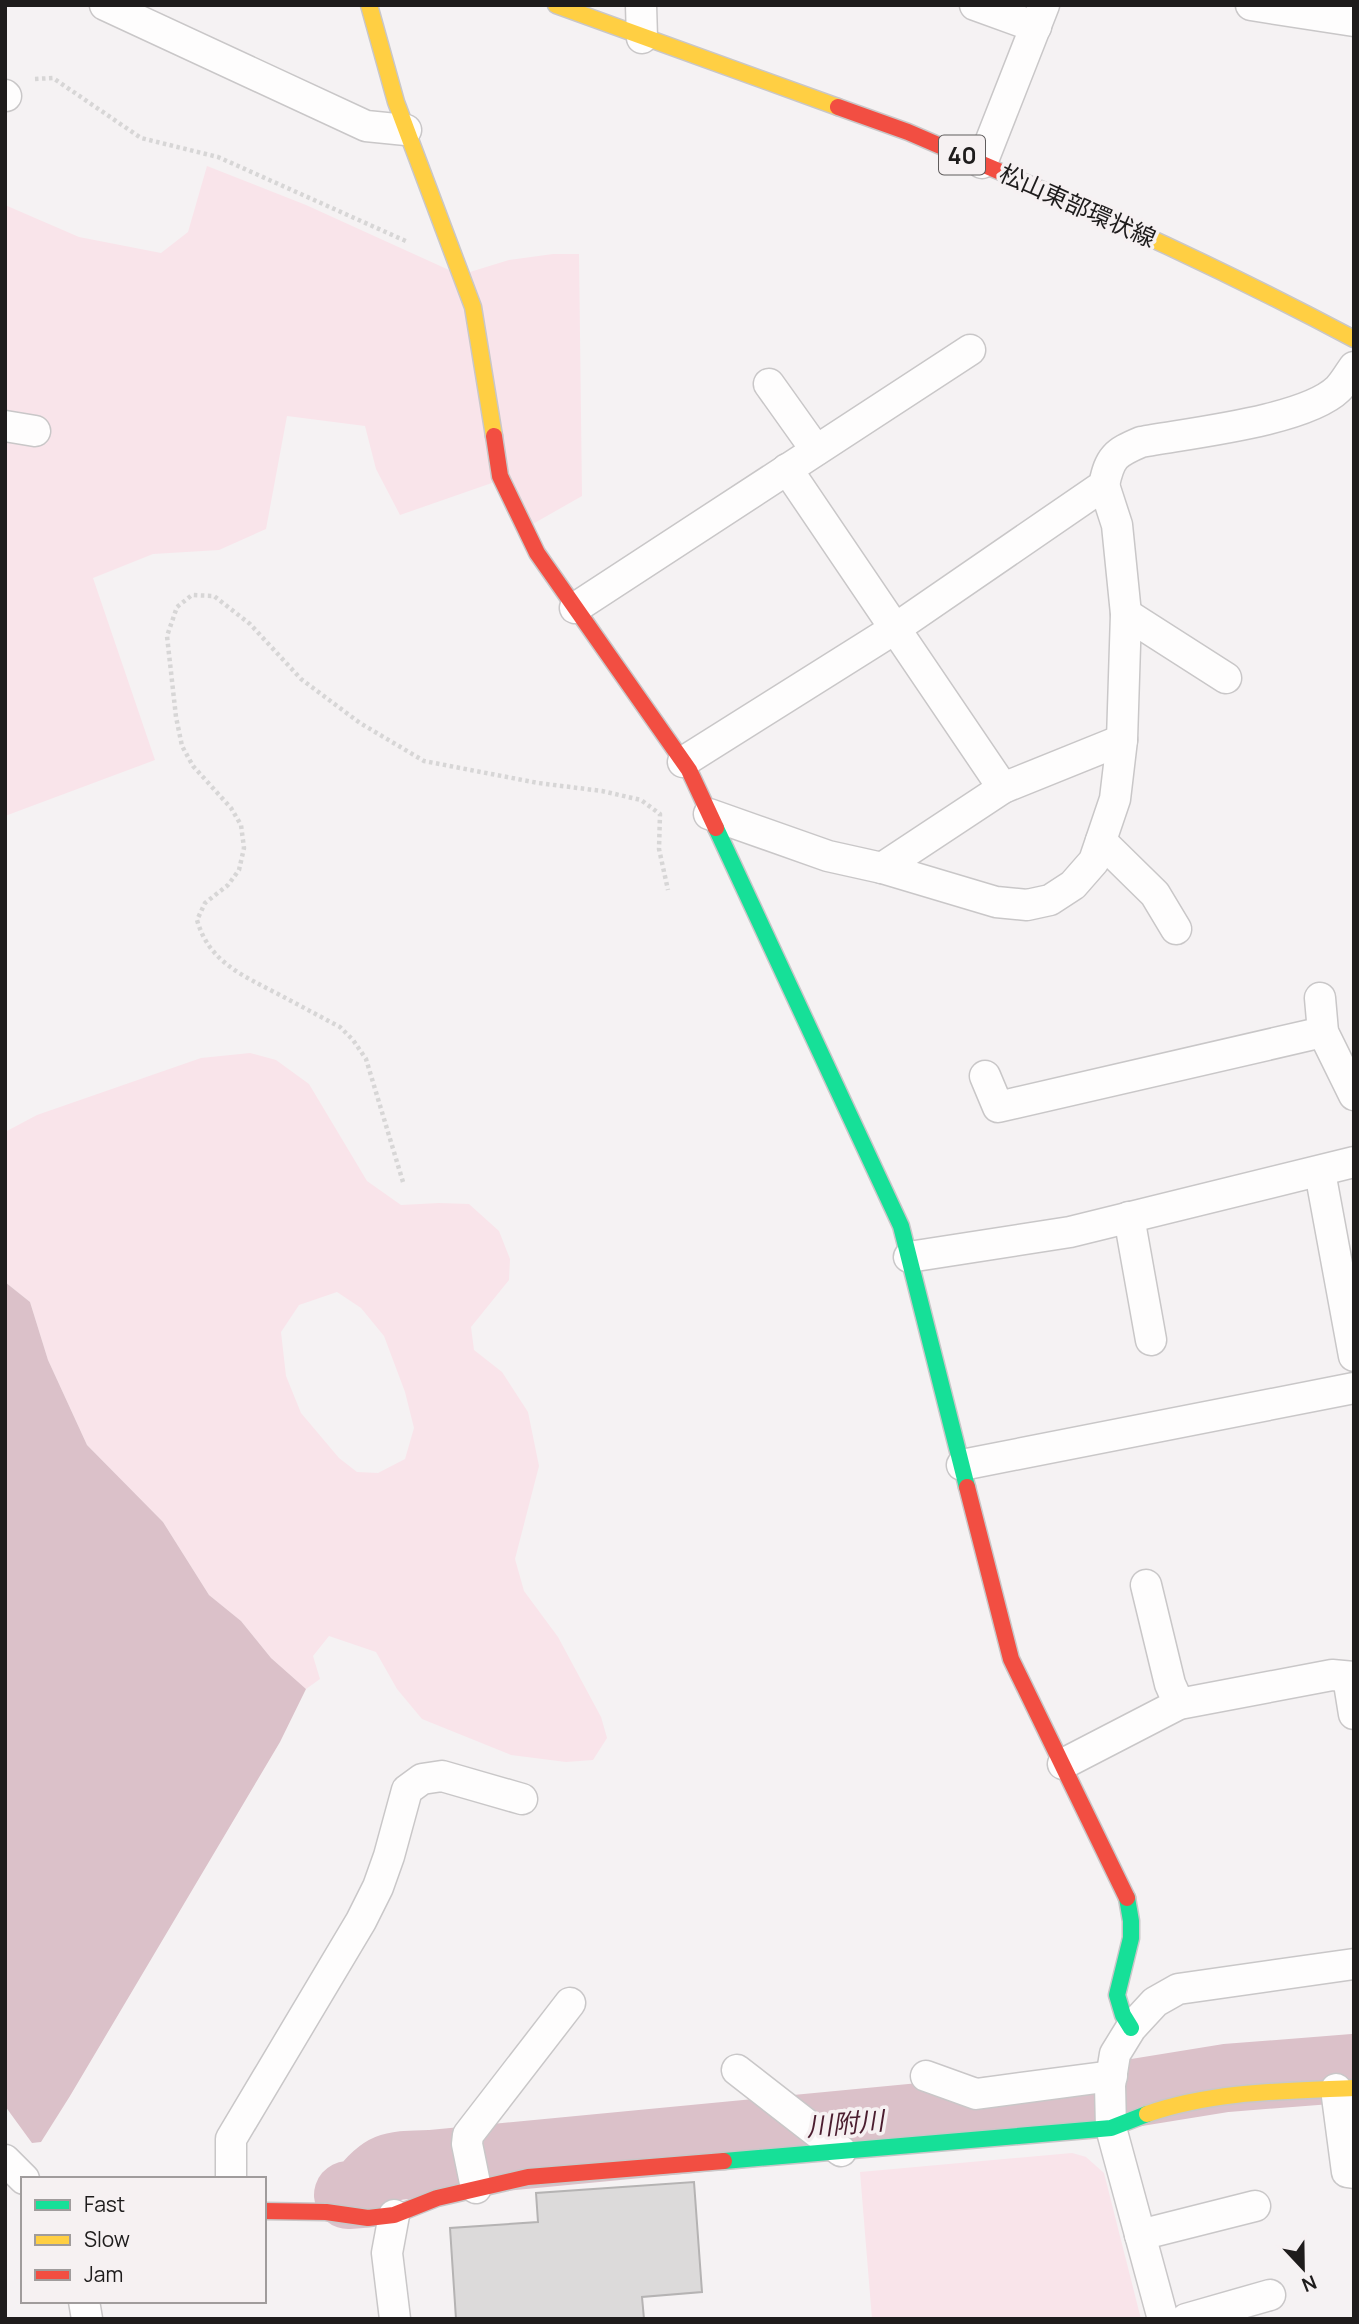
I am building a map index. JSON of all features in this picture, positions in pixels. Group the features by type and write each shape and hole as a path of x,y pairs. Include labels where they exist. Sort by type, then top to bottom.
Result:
{"street":[{"path":"105,5 366,126 406,130"},
{"path":"369,5 396,102 473,307 500,476 537,552 683,762 901,1226 1011,1659 1127,1899 1132,1920 1130,1946 1116,1994 1119,2013 1130,2028"},
{"name":"松山東部環状線","path":"556,5 908,132 1135,229 1254,286 1354,339"},
{"path":"641,5 642,38"},
{"path":"975,5 1040,16 982,163"},
{"path":"1251,5 1354,21"},
{"path":"575,608 970,350"},
{"path":"709,814 828,856 882,868 996,902 1027,905 1050,900 1073,885 1094,861 1101,841 1115,799 1122,740 1126,614 1117,525 1104,485 1108,464 1119,451 1141,442 1283,415 1313,406 1338,389 1354,367"},
{"path":"769,384 816,450"},
{"path":"5,426 35,431"},
{"path":"787,469 1003,788"},
{"path":"683,762 896,628 1104,485"},
{"path":"1126,614 1226,678"},
{"path":"882,868 1003,788 1122,740"},
{"path":"1101,841 1155,894 1176,929"},
{"path":"1320,998 1323,1032 1354,1096"},
{"path":"985,1076 998,1107 1323,1032"},
{"path":"909,1257 1070,1232 1354,1162"},
{"path":"1320,1172 1354,1356"},
{"path":"1129,1217 1151,1340"},
{"path":"962,1465 1354,1388"},
{"path":"1146,1585 1170,1684 1179,1704"},
{"path":"1063,1764 1179,1704 1332,1675 1351,1677 1354,1714"},
{"path":"231,2177 231,2139 361,1922 389,1856 407,1790 422,1779 442,1776 522,1799"},
{"path":"1163,2319 1111,2122 1111,2080 1115,2054 1130,2028 1155,2002 1178,1989 1354,1964"},
{"path":"472,2167 468,2134 570,2003"},
{"path":"737,2070 832,2143"},
{"path":"926,2076 976,2094 1111,2080"},
{"path":"472,2167 528,2177 832,2143 1111,2122 1183,2104 1236,2096 1345,2088 1347,2172 1354,2173"},
{"path":"5,2160 22,2177"},
{"path":"266,2211 326,2212 381,2217 437,2198 472,2167"},
{"path":"1140,2235 1255,2206"},
{"path":"381,2217 395,2319"},
{"path":"1186,2319 1270,2295"}],"path":[{"path":"6,95 29,79 53,78 141,138 218,157 457,264"},
{"path":"403,1182 366,1059 354,1040 340,1027 237,973 216,955 202,937 197,920 205,903 228,884 239,870 244,848 241,825 231,808 193,766 182,746 167,636 177,607 192,595 214,596 250,624 301,679 360,723 424,761 538,783 603,791 641,800 660,814 659,849 668,890"}],"shaded area":[{"path":"207,166 306,205 449,270 470,272 509,260 553,254 579,254 582,496 531,525 509,477 400,515 376,469 365,426 287,416 266,529 219,550 153,554 93,578 155,760 5,816 5,205 79,237 161,253 188,232"},
{"path":"250,1053 276,1060 309,1084 367,1181 401,1205 469,1204 499,1231 510,1259 509,1280 471,1327 474,1350 502,1372 528,1412 539,1466 515,1559 524,1591 558,1637 601,1717 607,1738 593,1760 566,1762 511,1755 422,1719 397,1689 376,1652 329,1636 313,1656 320,1679 306,1689 271,1658 241,1621 209,1595 163,1522 87,1445 48,1360 30,1302 5,1282 5,1132 37,1115 201,1058","holes":["337,1292 361,1308 384,1336 405,1392 414,1428 405,1459 378,1473 357,1472 339,1458 301,1413 286,1376 281,1332 299,1305"]},
{"path":"5,1282 30,1302 48,1360 87,1445 163,1522 209,1595 241,1621 271,1658 306,1689 280,1742 70,2096 41,2142 32,2143 5,2106"},
{"path":"1072,2153 1086,2157 1104,2173 1141,2319 872,2319 860,2172"}],"building":[{"path":"694,2182 702,2292 642,2297 644,2319 456,2319 450,2228 538,2222 536,2193"}],"waterway":[{"name":"川附川","path":"348,2195 361,2194 376,2176 398,2166 1078,2102 1226,2078 1354,2068"}],"traffic: fast":[{"path":"716,828 901,1226 967,1487"},
{"path":"1127,1898 1131,1938 1117,1995 1123,2015 1131,2028"},
{"path":"724,2161 1111,2128 1147,2114"}],"traffic: slow":[{"path":"369,5 396,102 473,307 494,436"},
{"path":"556,5 838,107"},
{"path":"1047,192 1202,262 1354,339"},
{"path":"1147,2114 1223,2096 1354,2088"}],"traffic: jam":[{"path":"838,107 908,132 1047,192"},
{"path":"494,436 500,476 537,553 689,770 716,828"},
{"path":"967,1487 1011,1659 1127,1898"},
{"path":"266,2211 326,2212 368,2218 394,2215 437,2198 528,2177 724,2161"}]}
